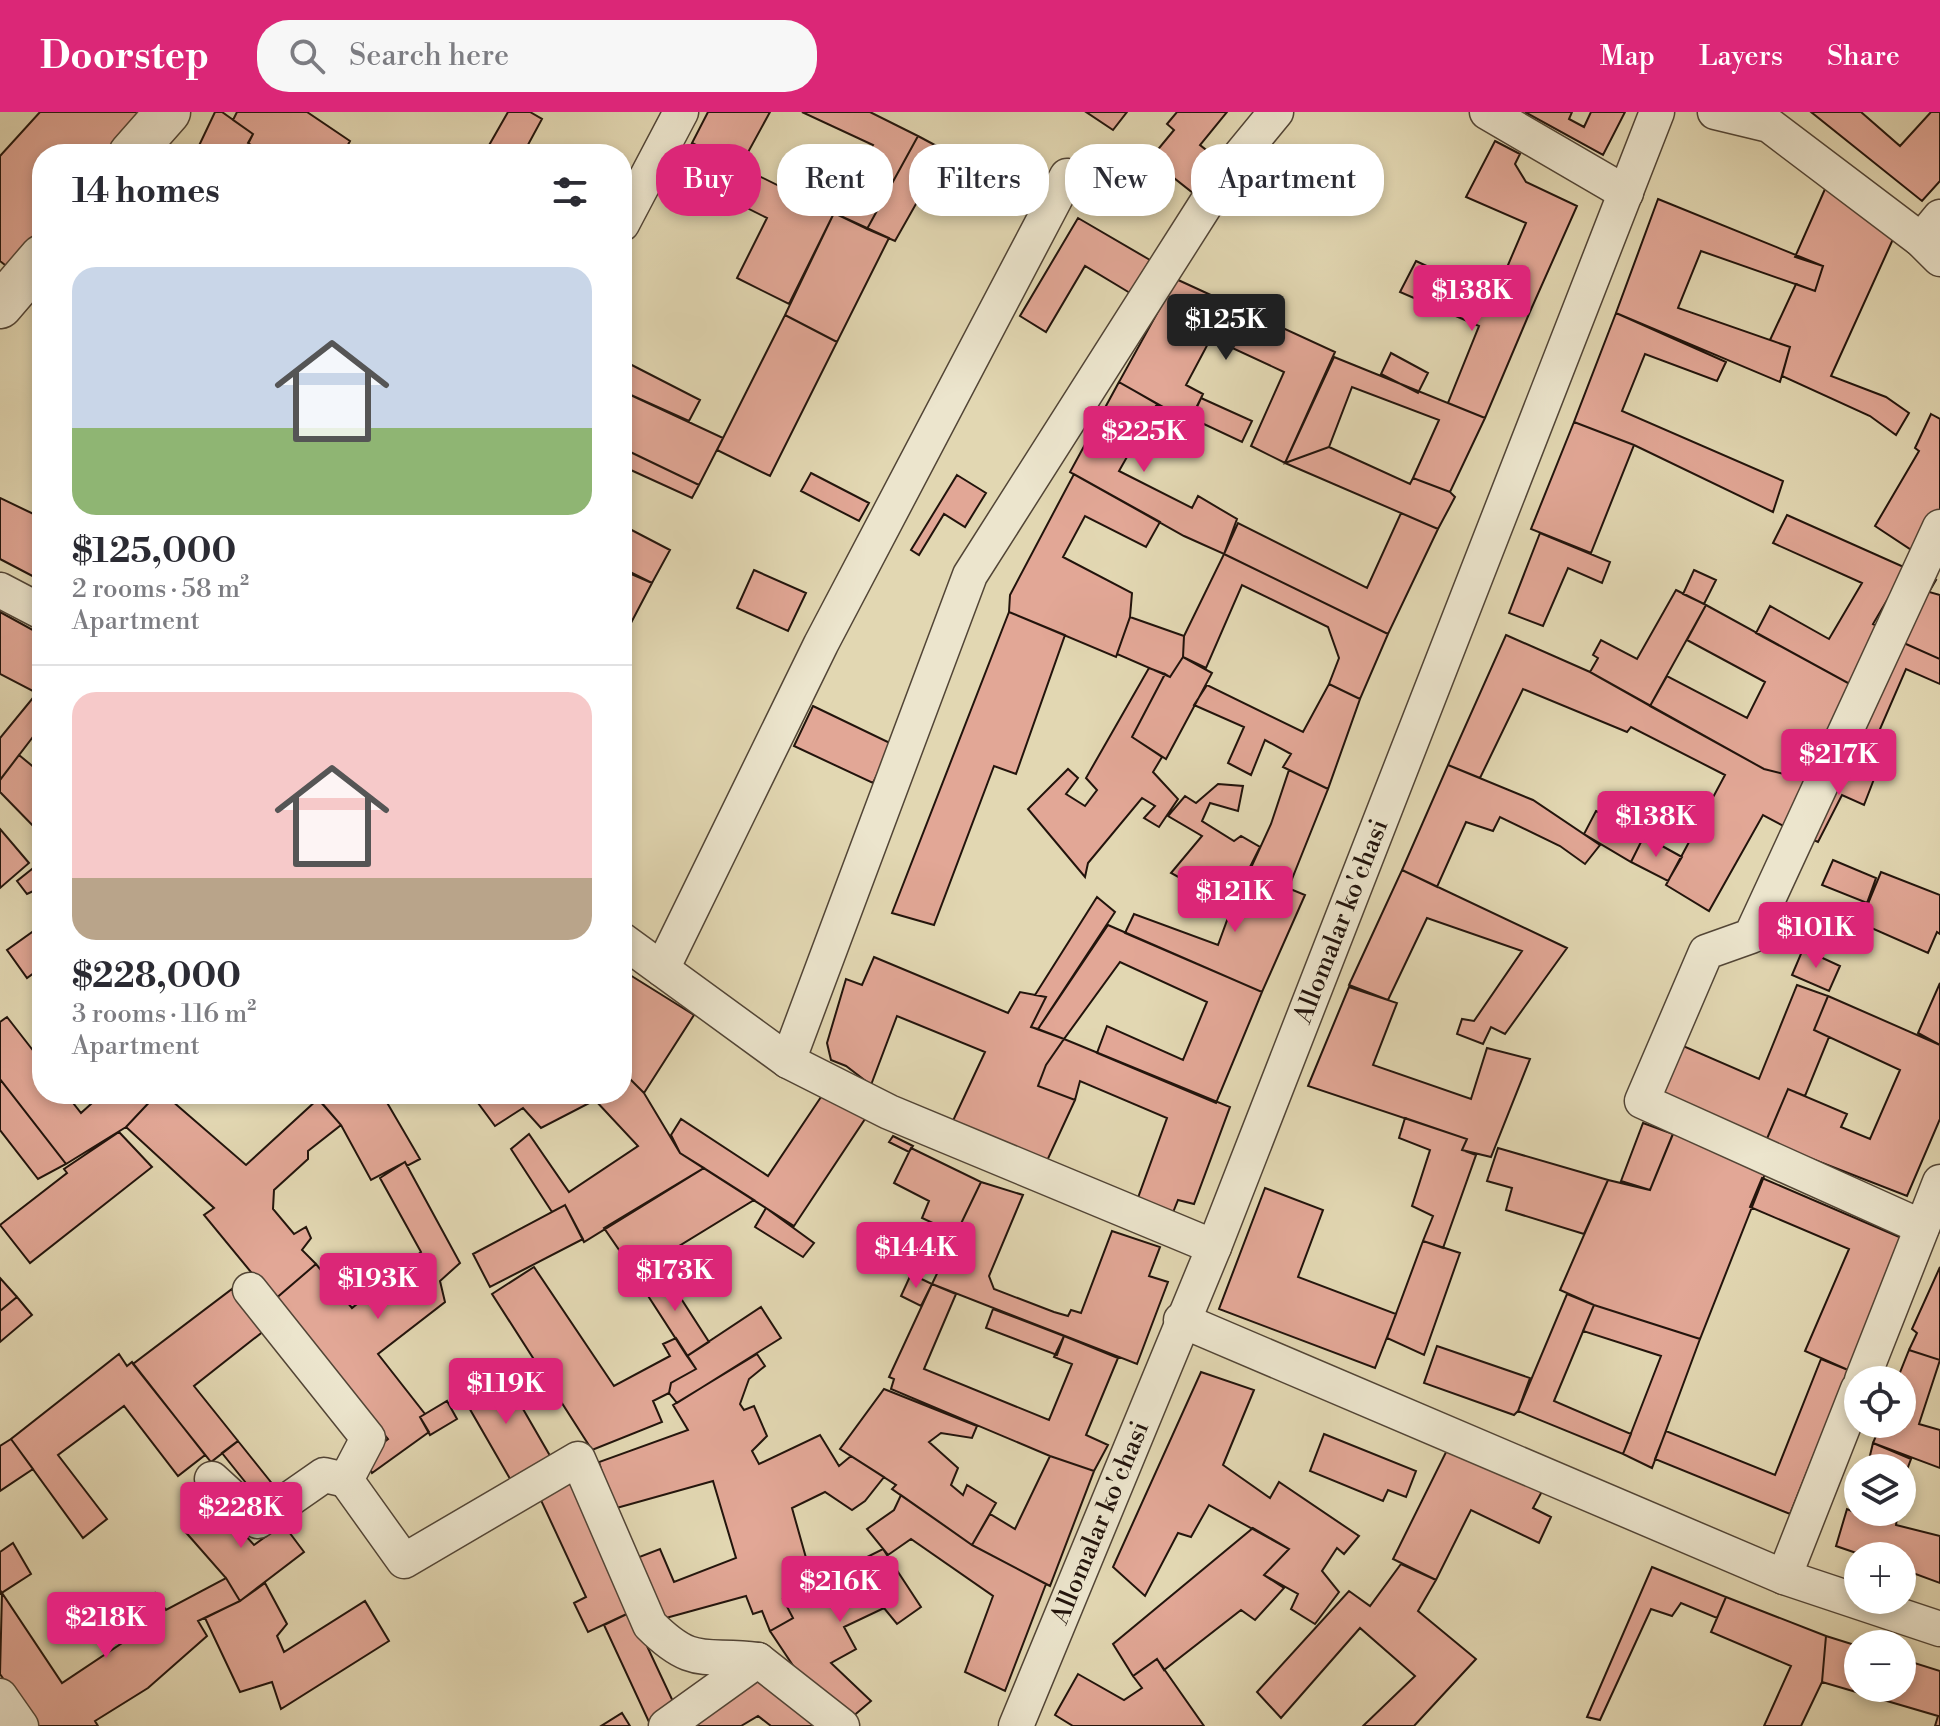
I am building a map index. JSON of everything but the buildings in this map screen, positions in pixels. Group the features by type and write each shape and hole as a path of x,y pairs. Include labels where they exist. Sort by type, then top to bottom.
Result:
{"street":[{"path":"140,144 168,112"},
{"path":"632,205 681,112"},
{"path":"788,1061 970,575 1225,174 1276,112"},
{"path":"1487,112 1626,193"},
{"name":"Allomalar ko'chasi","path":"1016,1726 1181,1320 1214,1247 1657,112"},
{"path":"1715,112 1769,125 1934,239"},
{"path":"662,969 821,644 1065,180"},
{"path":"0,306 32,269"},
{"path":"1922,1227 1642,1101 1706,952 1751,936 1940,527"},
{"path":"0,590 32,607"},
{"path":"632,947 788,1061 889,1112 1214,1247"},
{"path":"1867,1366 1940,1182"},
{"path":"250,1290 368,1438 346,1480"},
{"path":"1181,1320 1784,1577 1940,1629"},
{"path":"1784,1577 1844,1425"},
{"path":"212,1479 258,1521 324,1475 346,1480 404,1561 578,1459 650,1625 669,1644 699,1659 732,1657 758,1660 842,1726"},
{"path":"666,1726 758,1660"},
{"path":"0,1696 21,1726"}]}
